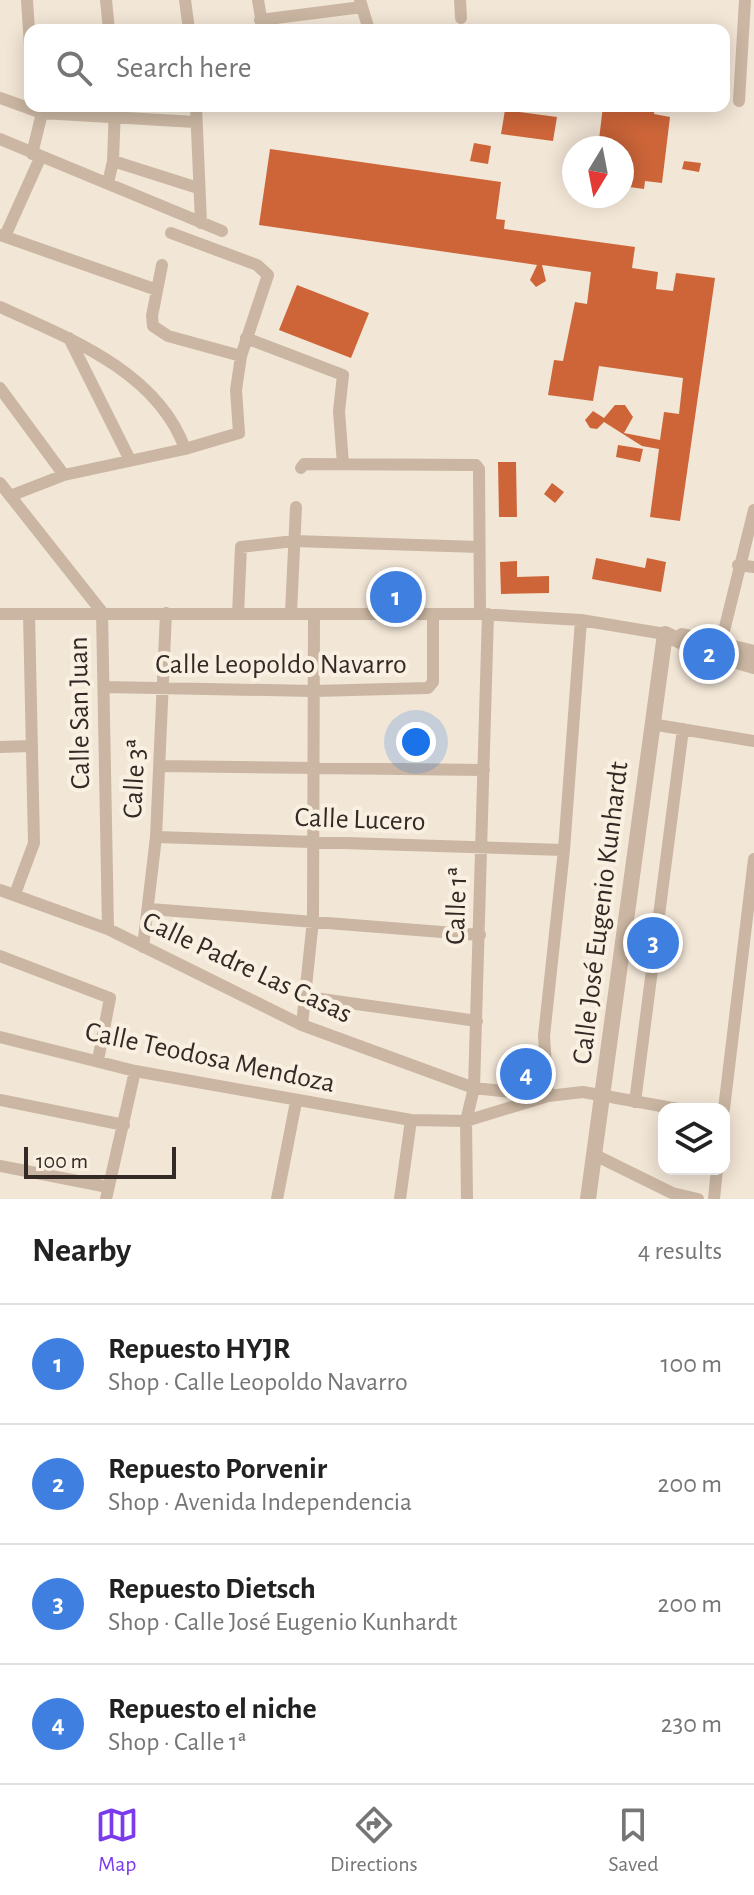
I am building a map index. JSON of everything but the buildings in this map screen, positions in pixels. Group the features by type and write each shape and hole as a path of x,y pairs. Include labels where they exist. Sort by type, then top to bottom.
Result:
{"street":[{"path":"27,0 29,24"},
{"path":"106,0 108,24"},
{"path":"185,0 188,24"},
{"path":"258,0 261,24"},
{"path":"460,0 461,18"},
{"path":"739,101 745,0"},
{"path":"266,24 361,3 367,24"},
{"path":"0,98 24,106"},
{"path":"37,112 36,155 2,236 157,290"},
{"path":"108,183 113,161 116,112 195,122"},
{"path":"196,112 201,223"},
{"path":"0,139 222,231"},
{"path":"113,161 198,188"},
{"path":"10,496 64,475 185,449 239,433 236,390 241,356 267,284 266,270 197,240 171,233"},
{"path":"162,265 152,316 159,332 241,356"},
{"path":"0,307 94,351 160,405 177,428 185,449"},
{"path":"69,338 130,460"},
{"path":"246,338 343,375 339,411 343,464 304,464 301,468"},
{"path":"0,388 64,475"},
{"name":"Calle 1ª","path":"343,464 476,465 484,614 484,770 474,1088 466,1121 467,1199"},
{"name":"Calle San Juan","path":"0,483 102,612 106,687 108,929"},
{"path":"291,613 296,507"},
{"path":"721,643 754,510"},
{"path":"238,614 241,547 294,541 479,547"},
{"path":"738,565 754,567"},
{"name":"Calle 3ª","path":"143,947 150,909 156,837 166,613"},
{"path":"0,614 484,614 581,620 721,643 754,653"},
{"path":"15,894 34,843 29,614"},
{"path":"302,1025 313,920 314,614"},
{"name":"Calle Leopoldo Navarro","path":"106,687 314,691 432,686 433,614"},
{"path":"581,620 564,850 544,1036 548,1096 583,1092 658,1106"},
{"path":"665,634 700,650 754,666"},
{"name":"Calle José Eugenio Kunhardt","path":"588,1199 665,634"},
{"path":"651,724 754,741"},
{"path":"635,1102 683,729"},
{"path":"0,747 31,746"},
{"path":"160,766 484,770"},
{"name":"Calle Lucero","path":"156,837 564,850"},
{"path":"725,1103 754,859"},
{"name":"Calle Padre Las Casas","path":"0,890 108,929 302,1025 474,1088 548,1096"},
{"path":"150,909 480,935"},
{"path":"0,956 110,998 98,1060"},
{"path":"307,997 477,1021"},
{"name":"Calle Teodosa Mendoza","path":"0,1037 135,1071 411,1120 466,1121 548,1096"},
{"path":"0,1166 107,1193 135,1071"},
{"path":"0,1100 124,1125"},
{"path":"277,1199 296,1102"},
{"path":"400,1199 411,1120"},
{"path":"595,1155 672,1193 698,1199"},
{"path":"714,1199 716,1175"}],"place":[{"name":"Repuesto HYJR","path":"396,597"},
{"name":"Repuesto Porvenir","path":"709,654"},
{"name":"Repuesto Dietsch","path":"653,943"},
{"name":"Repuesto el niche","path":"526,1074"}]}
